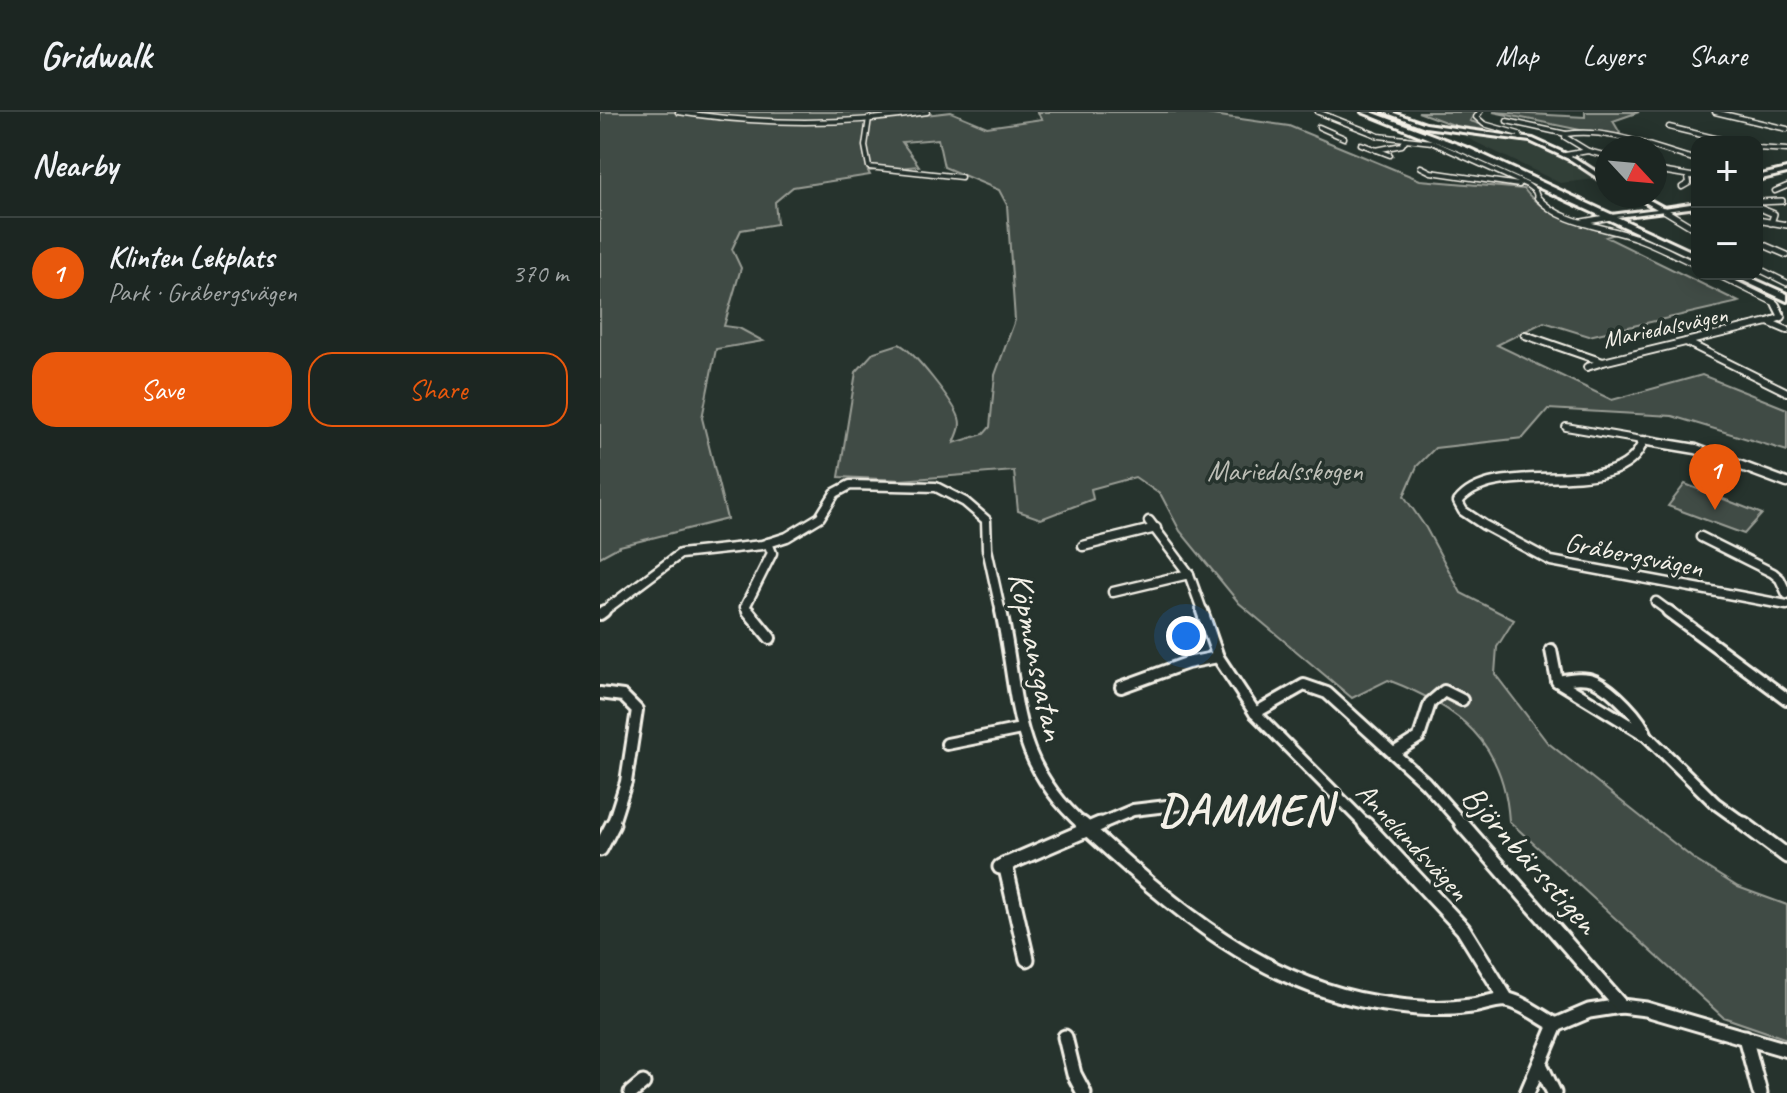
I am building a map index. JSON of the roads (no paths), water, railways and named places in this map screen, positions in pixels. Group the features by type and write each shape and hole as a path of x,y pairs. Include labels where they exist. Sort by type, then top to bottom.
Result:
{"highway":[{"path":"1365,112 1458,147 1691,248"},
{"path":"1374,112 1458,143 1691,254"},
{"path":"1747,280 1787,298"},
{"path":"1762,280 1787,292"}],"street":[{"path":"678,112 716,119 805,123 927,112"},
{"path":"1318,112 1383,137 1432,142 1527,185 1542,203 1582,222 1633,236 1691,262"},
{"path":"1386,112 1425,125 1521,138 1565,155 1595,174"},
{"path":"1480,112 1476,117 1481,122 1519,134 1521,138"},
{"path":"1715,112 1787,129"},
{"path":"869,118 865,146 869,167 961,177"},
{"path":"1507,121 1566,134 1583,132 1621,139 1691,158"},
{"path":"1319,127 1344,138"},
{"path":"1671,128 1705,136"},
{"path":"1335,133 1360,129"},
{"path":"1566,134 1565,137 1595,153"},
{"path":"1376,150 1402,145 1406,139"},
{"path":"1361,144 1390,155"},
{"path":"1763,148 1787,150"},
{"path":"1565,155 1588,151"},
{"path":"1421,167 1431,172 1527,185"},
{"path":"1763,177 1787,171"},
{"path":"1667,173 1688,177 1689,183 1682,187"},
{"path":"1763,203 1782,201"},
{"path":"1582,222 1691,206"},
{"path":"1660,208 1691,226"},
{"path":"1763,208 1774,214 1771,223"},
{"path":"1763,221 1787,225"},
{"path":"1763,245 1787,255"},
{"path":"1763,271 1787,283"},
{"path":"1728,280 1775,303 1782,317 1768,322"},
{"path":"1768,322 1787,330"},
{"name":"Mariedalsvägen","path":"1525,335 1603,362 1768,322"},
{"path":"1686,342 1787,392"},
{"path":"1587,367 1603,362"},
{"path":"1566,427 1696,449 1787,483"},
{"name":"Gråbergsvägen","path":"1643,440 1641,450 1625,464 1600,471 1481,484 1464,494 1458,502 1463,511 1484,525 1551,561 1787,605"},
{"name":"Köpmansgatan","path":"768,543 814,521 825,511 835,493 856,484 936,487 965,502 986,520 987,549 1015,684 1021,729 1030,759 1047,790 1086,832 1209,932 1269,967 1319,991 1392,1006 1478,1007 1507,1000"},
{"name":"Annelundsvägen","path":"1083,546 1152,525 1189,574 1218,657 1255,713 1349,807 1463,929 1507,1000"},
{"name":"Gråbergsvägen","path":"1701,537 1773,573 1780,579 1787,594"},
{"path":"600,614 646,575 680,554 768,543 772,553 745,607 770,638"},
{"path":"1113,592 1189,574"},
{"path":"1656,602 1787,699"},
{"path":"1551,650 1557,681 1647,736 1715,803 1787,856"},
{"path":"1121,687 1187,663 1218,657"},
{"path":"1557,681 1576,678 1595,681 1642,720 1647,736"},
{"name":"Björnbärsstigen","path":"1255,713 1304,685 1327,693 1425,782 1621,1006"},
{"path":"1394,753 1419,737 1430,703 1444,691 1462,700"},
{"path":"600,693 623,696 637,710 630,762 618,810 600,849"},
{"path":"947,744 1021,729"},
{"path":"1027,959 1002,866 1133,810 1184,804"},
{"path":"1507,1000 1556,1025"},
{"path":"1527,1093 1556,1025 1589,1011 1621,1006 1646,1009 1787,1050"},
{"path":"1065,1037 1074,1074 1084,1093"},
{"path":"1745,1037 1760,1093"},
{"path":"1540,1064 1554,1093"}],"place":[{"name":"Klinten Lekplats","path":"1715,510"}],"district":[{"name":"DAMMEN","path":"1246,809"}],"park label":[{"name":"Mariedalsskogen","path":"1285,470"}]}
